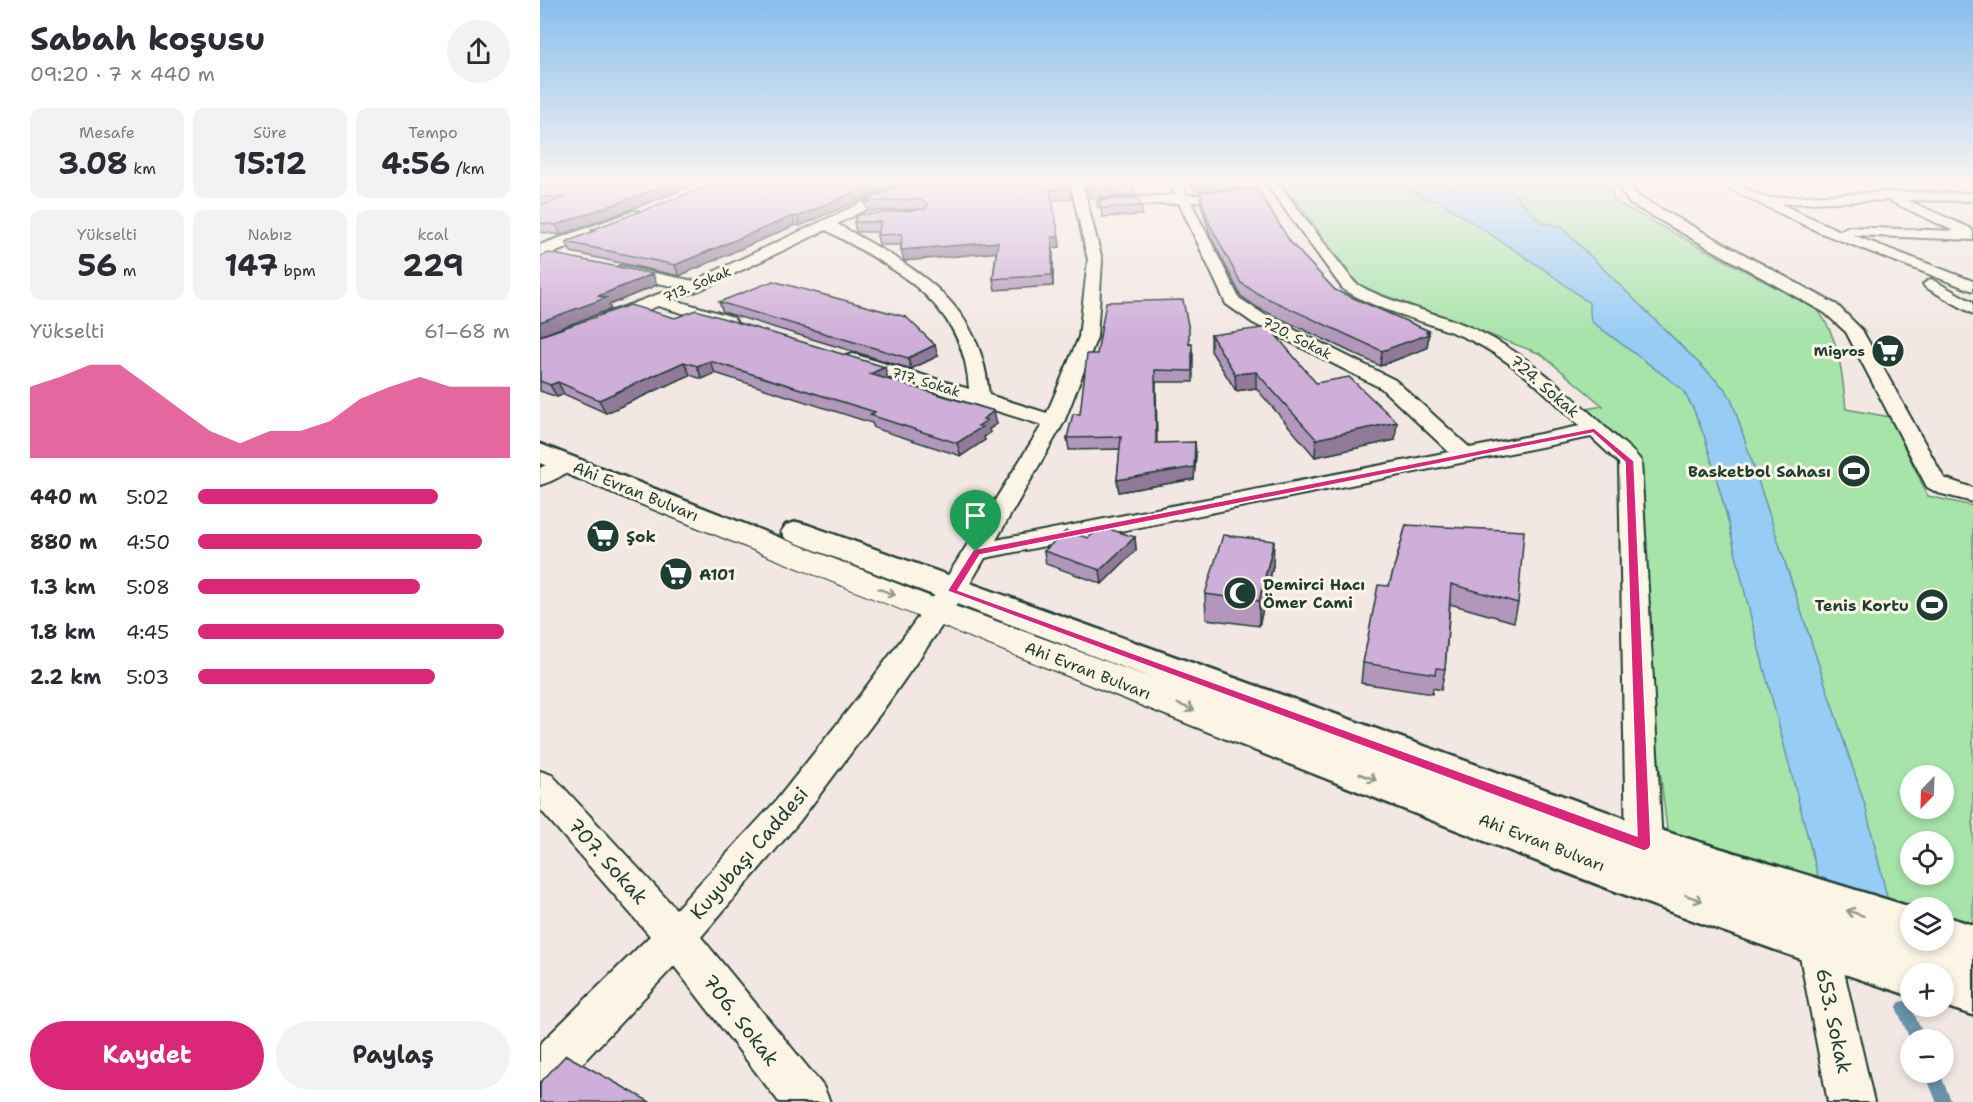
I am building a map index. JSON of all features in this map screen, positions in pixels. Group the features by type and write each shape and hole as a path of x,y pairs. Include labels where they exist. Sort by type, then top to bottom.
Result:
{"main road":[{"path":"540,241 563,233"},
{"path":"540,253 585,233"},
{"name":"Ahi Evran Bulvarı","path":"540,435 944,602"},
{"name":"Ahi Evran Bulvarı","path":"548,465 944,602 1641,862"},
{"path":"1641,862 1900,928"},
{"path":"1641,862 1817,941 1900,967"},
{"path":"1954,944 1973,950"},
{"path":"1954,983 1973,988"}],"street":[{"name":"713. Sokak","path":"594,324 696,286 807,233"},
{"path":"849,233 920,279 943,302 962,329 975,361 979,399"},
{"name":"Kuyubaşı Caddesi","path":"540,1075 676,937 787,812 872,702 944,602 1054,422 1088,337 1095,260 1089,233"},
{"name":"720. Sokak","path":"1201,233 1232,301 1259,318 1388,384 1465,455"},
{"name":"724. Sokak","path":"1306,233 1348,286 1365,296 1473,336 1504,351 1537,376 1629,461 1641,862"},
{"path":"1694,233 1831,309 1853,330 1935,482 1946,488 1973,495"},
{"path":"1833,233 1936,287 1973,309"},
{"path":"1835,233 1973,286"},
{"path":"1910,233 1973,236"},
{"path":"540,253 562,259"},
{"path":"607,268 696,286"},
{"path":"660,301 740,325"},
{"name":"717. Sokak","path":"831,353 1054,422"},
{"path":"976,552 1594,430"},
{"name":"707. Sokak","path":"540,785 676,937"},
{"name":"706. Sokak","path":"676,937 807,1102"},
{"name":"653. Sokak","path":"1817,941 1851,1102"}],"green space":[{"path":"1320,233 1675,233 1818,310 1835,345 1846,409 1890,417 1928,496 1973,506 1973,925 1954,919 1954,897 1900,897 1900,903 1668,838 1657,745 1639,460 1586,409 1603,406 1541,354 1359,286"}],"water":[{"path":"1489,233 1568,233 1725,389 1731,398 1865,805 1888,901 1819,880 1726,513 1705,438 1693,408 1682,389 1591,321 1589,303 1545,270"}],"building":[{"path":"588,233 751,233 675,265 566,242"},
{"path":"877,233 1058,233 1059,237 1052,237 1052,275 993,279 998,242 901,250 902,234"},
{"path":"1215,233 1285,233 1291,243 1335,290 1429,331 1426,332 1429,334 1382,351 1258,294 1241,283"},
{"path":"549,253 653,274 598,296 606,298 540,322 540,256"},
{"path":"773,281 906,317 935,345 908,358 719,302"},
{"path":"1183,300 1189,330 1189,344 1192,343 1192,371 1155,370 1156,443 1195,442 1194,467 1117,480 1121,437 1067,438 1073,414 1080,414 1087,354 1097,354 1106,302"},
{"path":"630,305 675,318 696,310 885,367 870,374 994,411 978,426 982,427 957,443 870,415 875,412 710,361 697,366 684,362 599,400 558,382 550,385 540,381 540,336"},
{"path":"1269,327 1316,383 1349,377 1397,422 1316,439 1256,372 1235,374 1211,335"},
{"path":"1406,525 1524,531 1518,603 1451,584 1445,669 1436,668 1435,674 1363,663 1378,585 1389,586"},
{"path":"1102,527 1135,537 1100,570 1044,551 1066,531 1088,538"},
{"path":"1223,535 1274,541 1259,601 1205,594"},
{"path":"566,1055 650,1102 540,1102 540,1083"}],"waterway":[{"path":"1908,1017 1913,1029"},
{"path":"1936,1083 1944,1102"}],"place":[{"name":"Migros","path":"1888,351"},
{"name":"Basketbol Sahası","path":"1854,471"},
{"name":"Şok","path":"603,536"},
{"name":"A101","path":"676,574"},
{"name":"Demirci Hacı Ömer Cami","path":"1240,593"},
{"name":"Tenis Kortu","path":"1932,605"}],"route":[{"path":"1594,430 1629,461 1644,845 952,591 976,552 1594,430"}]}
